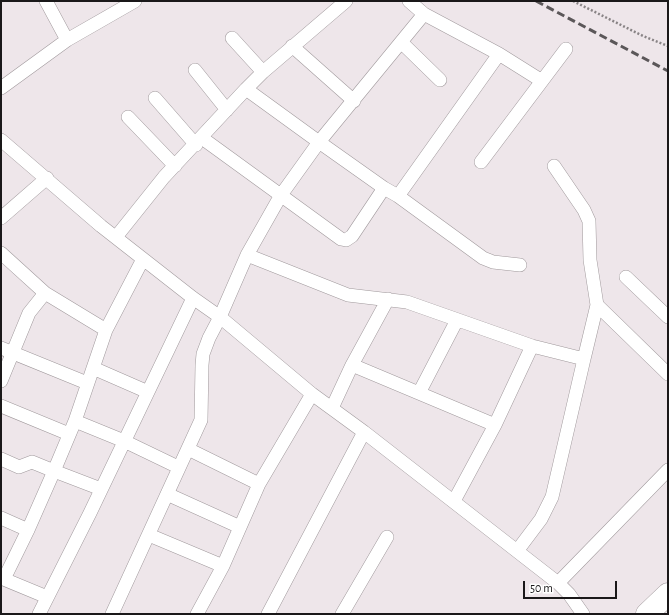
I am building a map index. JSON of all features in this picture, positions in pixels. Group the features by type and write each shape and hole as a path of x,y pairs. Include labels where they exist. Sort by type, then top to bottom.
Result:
{"highway":[{"path":"648,614 668,594"}],"street":[{"path":"46,1 67,40"},
{"path":"1,88 118,5 135,1"},
{"path":"116,237 175,166 199,142 246,89 292,46 346,1"},
{"path":"409,1 424,14 499,54 542,81"},
{"path":"112,614 168,494 178,467 201,420 203,354 247,255 281,195 319,142 424,14"},
{"path":"232,38 263,72"},
{"path":"401,42 440,80"},
{"path":"292,46 354,101"},
{"path":"480,162 566,49"},
{"path":"398,196 499,54"},
{"path":"195,70 227,110"},
{"path":"246,89 483,258 493,262 520,265"},
{"path":"155,98 199,142 281,195 341,239 346,240 352,236 384,188"},
{"path":"128,117 175,166"},
{"path":"1,140 143,260 220,317 312,394 364,432 558,583 569,594 583,614"},
{"path":"517,551 541,519 552,497 597,305 590,260 590,221 554,166"},
{"path":"1,218 47,178"},
{"path":"1,253 44,293 106,330"},
{"path":"247,255 348,295 407,302 532,346 584,359"},
{"path":"47,597 3,578 28,530 75,421 106,330 143,260"},
{"path":"626,277 668,317"},
{"path":"1,381 7,350 29,313 44,293"},
{"path":"39,614 101,490 193,298"},
{"path":"332,408 352,365 388,299"},
{"path":"597,305 668,374"},
{"path":"419,393 457,320"},
{"path":"454,502 495,425 532,346"},
{"path":"7,350 88,383"},
{"path":"352,365 495,425"},
{"path":"93,368 148,392"},
{"path":"197,614 223,566 259,484 312,394"},
{"path":"1,406 69,434"},
{"path":"75,421 124,441 178,467"},
{"path":"268,614 364,432"},
{"path":"188,449 259,484"},
{"path":"1,459 19,467 32,462 101,490"},
{"path":"558,583 668,470"},
{"path":"168,494 240,527"},
{"path":"1,518 28,530"},
{"path":"149,535 223,566"},
{"path":"342,614 387,537"}],"path":[{"path":"573,1 643,36 668,46"}],"railway":[{"path":"536,1 668,71"}]}
